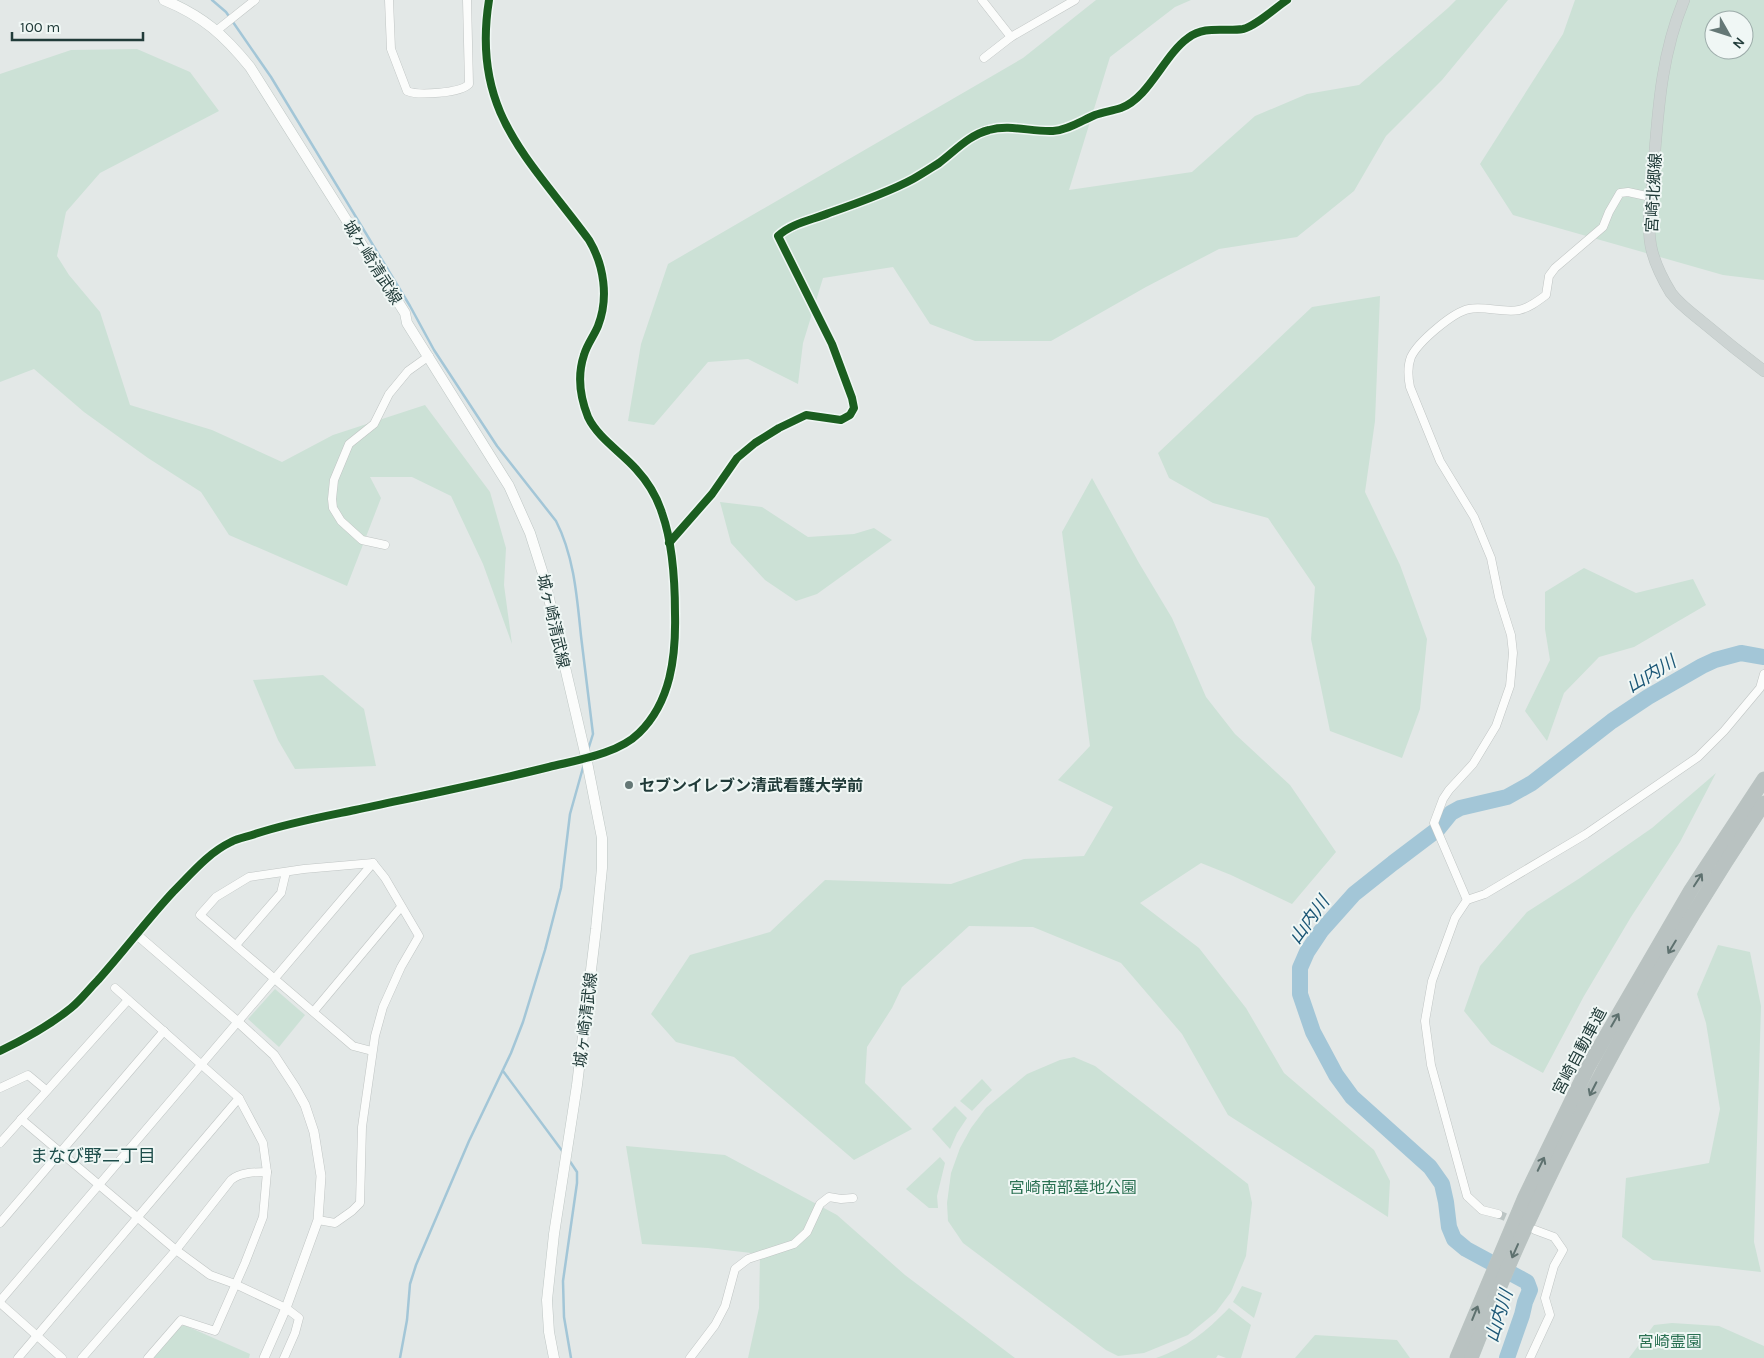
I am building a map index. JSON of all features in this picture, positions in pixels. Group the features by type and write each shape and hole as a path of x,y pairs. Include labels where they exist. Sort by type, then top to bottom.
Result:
{"highway":[{"name":"宮崎自動車道","path":"1457,1358 1521,1204 1588,1067 1691,890 1764,779"},
{"name":"宮崎自動車道","path":"1471,1358 1497,1291 1526,1226 1571,1130 1628,1022 1720,868 1764,803"}],"main road":[{"name":"城ヶ崎清武線","path":"164,0 195,15 230,43 250,67 287,123 405,313 407,323 509,486 530,533 544,576 587,762 602,838 602,868 578,1076 554,1234 548,1300 549,1332 554,1358"},
{"name":"宮崎北郷線","path":"1684,0 1675,22 1664,65 1651,197 1650,234 1652,251 1660,274 1672,294 1687,309 1764,372"}],"street":[{"path":"216,31 255,0"},
{"path":"389,0 391,49 407,91 416,93 459,90 469,84 467,0"},
{"path":"0,1051 40,1030 72,1008 114,962 161,905 204,860 230,842 279,826 587,762 637,736 650,720 667,688 673,666 675,604 669,543 662,512 654,494 636,469 598,432 589,419 581,396 579,383 580,369 584,355 598,326 602,311 603,279 596,252 523,154 501,116 488,76 486,34 490,0"},
{"path":"982,0 1010,37"},
{"path":"984,58 1010,37 1075,0"},
{"path":"669,543 712,494 737,458 755,443 779,428 806,415 841,420 850,415 854,408 832,344 778,236 783,231 903,184 938,163 963,143 989,130 1012,127 1034,130 1060,130 1092,116 1122,108 1148,85 1187,38 1206,30 1244,28 1254,24 1287,0"},
{"path":"1467,900 1434,823 1443,799 1473,764 1496,726 1510,686 1513,653 1511,635 1499,597 1492,558 1474,517 1440,461 1429,437 1408,379 1410,359 1420,345 1434,332 1469,309 1518,310 1534,304 1546,295 1549,276 1555,268 1603,227 1620,193 1628,192 1651,197"},
{"path":"385,545 362,540 341,521 334,508 332,499 334,480 349,444 374,424 389,394 408,371 429,356"},
{"path":"1498,1214 1482,1210 1467,1196 1431,1064 1425,1021 1432,981 1455,918 1467,900 1485,894 1586,834 1698,757 1724,731 1760,688 1764,674"},
{"path":"318,1220 335,1223 360,1203 362,1127 375,1036 383,1007 401,967 419,936 385,878 373,864 356,864 249,877 216,897 200,915 353,1046 372,1051"},
{"path":"62,1358 36,1337 0,1302 373,864"},
{"path":"236,945 281,893 286,872"},
{"path":"314,1011 401,907"},
{"path":"136,934 274,1055 305,1105 314,1132 321,1176 318,1220 286,1308 264,1358"},
{"path":"115,988 239,1098 263,1143 267,1172 263,1217 215,1331 181,1320 148,1358"},
{"path":"0,1143 128,1000"},
{"path":"0,1223 164,1032"},
{"path":"0,1088 28,1075 46,1090"},
{"path":"18,1358 239,1098"},
{"path":"21,1119 176,1250 210,1276 235,1284 286,1308 299,1318 295,1333 284,1358"},
{"path":"82,1358 176,1250 231,1180 234,1177 254,1172 267,1172"},
{"path":"690,1358 715,1325 724,1306 735,1269 748,1258 794,1244 807,1232 820,1204 829,1196 841,1199 853,1198"},
{"path":"1530,1358 1550,1315 1545,1298 1554,1266 1563,1250 1554,1236 1535,1230"}],"green space":[{"path":"1096,0 1191,0 1175,7 1110,57 1069,190 1192,172 1255,116 1307,94 1359,85 1456,0 1508,0 1442,80 1386,136 1354,191 1297,237 1219,249 1146,287 1051,341 975,341 930,324 893,267 823,278 803,343 798,384 748,359 708,362 654,425 628,421 641,344 668,264 1023,58"},
{"path":"1575,0 1764,0 1764,280 1723,275 1513,215 1480,164 1563,34"},
{"path":"137,49 190,72 219,111 100,173 66,212 57,256 69,275 100,312 130,405 212,430 282,462 333,435 425,405 490,492 506,548 504,585 512,644 483,564 451,496 412,477 370,477 381,498 347,586 229,535 201,492 148,458 84,412 34,369 0,382 0,74 71,50"},
{"path":"1380,296 1375,421 1365,492 1400,565 1427,639 1420,709 1402,758 1330,731 1311,639 1315,587 1268,518 1213,503 1169,478 1158,453 1312,307"},
{"path":"1092,478 1172,618 1206,697 1235,734 1290,785 1336,852 1292,904 1201,863 1140,903 1199,948 1246,1008 1284,1073 1374,1150 1390,1181 1388,1217 1228,1115 1182,1034 1121,963 1033,927 969,926 902,987 892,1008 867,1047 865,1083 912,1129 854,1160 734,1057 676,1042 651,1014 690,955 770,932 825,880 951,884 1024,859 1084,856 1113,807 1058,780 1090,746 1062,532"},
{"path":"720,502 762,507 808,537 854,534 874,528 892,540 817,594 796,601 765,580 731,543"},
{"path":"1584,568 1636,593 1693,579 1706,605 1634,647 1599,657 1564,693 1547,741 1525,711 1550,660 1545,629 1545,592"},
{"path":"323,675 364,709 376,766 295,769 278,740 253,680"},
{"path":"1716,773 1680,842 1631,917 1584,996 1543,1073 1491,1044 1464,1011 1480,966 1527,912 1652,828"},
{"path":"1718,945 1750,952 1761,1006 1754,1242 1761,1272 1653,1260 1622,1237 1626,1178 1709,1163 1720,1109 1706,1023 1697,994"},
{"path":"275,989 305,1015 279,1047 248,1019"},
{"name":"宮崎南部墓地公園","path":"1074,1057 1095,1066 1248,1184 1252,1203 1246,1256 1231,1292 1216,1312 1188,1335 1144,1353 1118,1356 1106,1350 963,1243 948,1221 947,1203 951,1173 960,1148 971,1128 986,1108 1027,1074 1060,1060"},
{"path":"982,1079 992,1090 972,1111 960,1101"},
{"path":"955,1106 967,1118 957,1133 950,1149 932,1129"},
{"path":"626,1146 725,1155 837,1215 905,1275 1015,1358 748,1358 759,1308 760,1254 708,1248 642,1244"},
{"path":"940,1157 945,1163 937,1196 938,1208 929,1208 906,1189"},
{"path":"1242,1286 1262,1293 1254,1318 1233,1302"},
{"path":"1229,1308 1251,1325 1241,1358 1226,1358 1218,1355 1216,1358 1156,1358 1196,1338"},
{"name":"宮崎霊園","path":"1672,1323 1719,1326 1764,1346 1764,1358 1629,1358 1654,1325"},
{"path":"184,1325 250,1354 249,1358 150,1358 173,1331"},
{"path":"1315,1335 1397,1340 1410,1358 1295,1358"}],"waterway":[{"path":"212,0 226,12 271,77 410,306 434,350 497,446 556,521 571,562 576,592 593,734 588,750"},
{"name":"山内川","path":"1507,1358 1530,1290 1527,1282 1466,1249 1454,1239 1449,1227 1442,1184 1430,1167 1352,1097 1336,1075 1313,1032 1300,994 1300,968 1307,952 1321,931 1354,894 1438,829 1451,813 1460,808 1507,797 1532,783 1612,721 1648,697 1702,666 1715,660 1741,653 1764,657"},
{"path":"400,1358 407,1320 410,1284 416,1265 469,1141 511,1053 523,1022 545,950 561,888 570,814 584,764"},
{"path":"503,1071 563,1152"},
{"path":"569,1160 577,1172 563,1281 564,1317 571,1358"}],"tunnel":[{"path":"1498,1214 1517,1222"}],"cycle path":[{"path":"0,1051 46,1026 75,1005 108,969 154,913 193,871 207,858 231,842 292,823 477,784 572,762 609,751 639,733 650,721 665,693 672,662 675,630 673,563 666,525 660,507 648,484 592,425 585,409 580,379 585,351 596,330 601,315 604,293 601,271 589,240 526,157 509,131 497,103 488,73 486,39 489,0"},
{"path":"669,543 712,494 737,458 755,443 779,428 806,415 841,420 850,415 854,408 832,344 778,236 796,225 872,198 904,184 939,163 969,139 982,132 997,128 1059,130 1095,115 1121,108 1131,103 1140,95 1179,45 1194,34 1208,30 1243,29 1259,21 1287,0"}],"place":[{"name":"セブンイレブン清武看護大学前","path":"629,785"}],"district":[{"name":"まなび野二丁目","path":"93,1156"}]}
